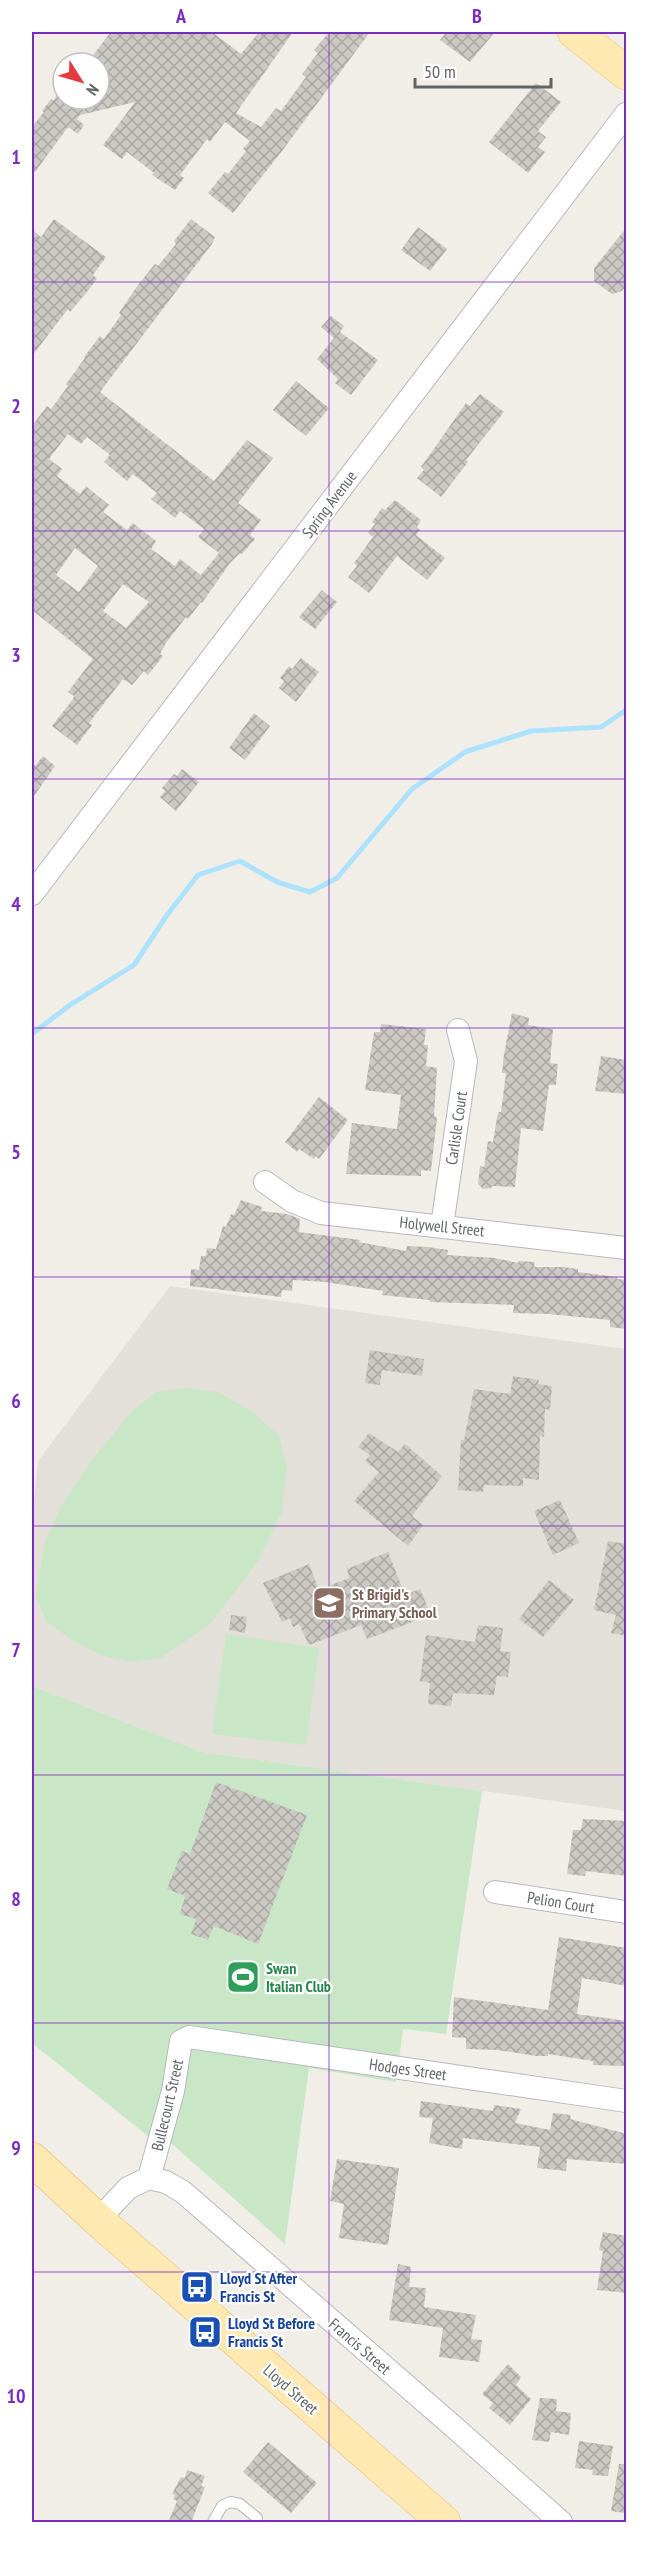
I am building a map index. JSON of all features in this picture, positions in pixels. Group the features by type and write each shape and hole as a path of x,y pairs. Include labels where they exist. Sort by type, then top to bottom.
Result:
{"main road":[{"path":"589,36 627,73"},
{"name":"Lloyd Street","path":"32,2159 98,2220 444,2523"}],"street":[{"name":"Spring Avenue","path":"32,894 627,114"},
{"name":"Carlisle Court","path":"442,1226 466,1060 458,1030"},
{"name":"Holywell Street","path":"264,1182 291,1201 321,1213 627,1248"},
{"name":"Pelion Court","path":"495,1892 627,1912"},
{"name":"Hodges Street","path":"189,2037 627,2101"},
{"name":"Bullecourt Street","path":"149,2178 173,2091 181,2041 189,2037"},
{"path":"98,2220 128,2188 149,2178"},
{"name":"Francis Street","path":"149,2178 166,2182 183,2192 561,2523"}],"lane":[{"path":"213,2523 222,2506 230,2502 240,2504 257,2518"}],"shaded area":[{"name":"St Brigid's Primary School","path":"170,1286 626,1349 626,1811 202,1752 32,1686 32,1520 38,1461"}],"green space":[{"path":"186,1388 218,1392 253,1412 279,1436 287,1468 282,1512 258,1561 210,1624 161,1658 134,1662 101,1655 72,1640 46,1621 36,1596 45,1542 61,1506 93,1459 131,1412 156,1392"},
{"path":"226,1634 319,1648 306,1745 212,1734"},
{"name":"Swan Italian Club","path":"32,1686 202,1752 482,1791 446,2034 403,2029 396,2082 309,2068 285,2244 172,2144 149,2137 32,2043"}],"building":[{"path":"111,32 212,32 241,54 259,32 293,32 236,113 261,127 276,108 281,111 306,77 302,74 318,53 314,50 329,32 370,32 233,213 208,193 225,172 228,174 246,151 243,149 250,141 225,122 210,142 207,139 180,175 184,178 175,190 152,175 154,173 127,152 122,159 103,145 135,102 111,108 111,51 96,51"},
{"path":"447,32 495,32 470,62 440,40"},
{"path":"536,83 561,102 538,131 546,137 538,147 545,152 528,173 489,142"},
{"path":"51,99 51,111 97,111 80,115 77,119 84,125 78,134 68,127 32,176 32,127 44,112 42,111"},
{"path":"54,219 106,257 93,275 97,279 70,312 68,309 32,356 32,229 41,237"},
{"path":"191,219 215,237 100,392 214,481 247,440 273,458 238,503 261,520 250,535 255,539 242,554 240,553 230,563 188,619 186,617 166,643 160,654 163,656 148,675 144,671 132,685 123,679 89,723 92,725 77,745 52,726 73,699 74,696 68,692 93,659 32,610 32,426 47,406 51,409 68,386 66,384 84,357 100,336 104,339 138,285 155,264 158,266 176,244 174,241","holes":["68,434 81,444 87,437 110,455 104,462 127,481 133,474 157,493 151,499 175,518 180,511 204,529 198,537 219,553 201,575 180,559 175,566 151,549 156,541 133,523 127,530 103,512 109,505 86,486 80,494 57,476 62,469 49,459","75,548 98,566 79,592 56,575","123,584 149,602 126,628 103,611"]},
{"path":"418,227 447,249 430,271 401,250"},
{"path":"627,227 627,285 622,291 612,294 594,281 594,268"},
{"path":"331,316 344,326 340,332 378,360 351,395 335,383 338,379 317,359 334,338 321,327"},
{"path":"296,381 329,408 306,436 273,410"},
{"path":"480,394 504,412 466,460 468,462 441,497 417,478 424,470 421,467 466,403 470,406"},
{"path":"395,500 421,520 417,527 420,530 416,535 445,558 427,580 397,556 369,593 348,577 357,566 354,563 373,537 368,533 375,524 372,522 382,508 385,510"},
{"path":"322,590 337,602 315,629 299,617"},
{"path":"301,658 319,672 296,702 279,688 284,681 280,678 289,666 292,669"},
{"path":"254,713 270,726 245,760 229,748"},
{"path":"43,756 55,766 32,799 32,762 35,766"},
{"path":"182,769 199,782 176,811 160,797 165,791 162,788 174,774 177,776"},
{"path":"512,1013 529,1018 528,1025 553,1029 550,1063 558,1064 556,1085 549,1085 543,1131 521,1128 515,1187 493,1186 483,1189 478,1184 480,1166 484,1167 488,1141 493,1142 498,1112 501,1112 506,1073 502,1073 504,1054"},
{"path":"381,1024 426,1029 424,1045 428,1045 426,1066 437,1068 434,1116 437,1117 431,1171 421,1170 421,1176 346,1174 352,1123 397,1129 401,1095 365,1090 374,1032 380,1032"},
{"path":"601,1056 627,1060 627,1094 595,1091"},
{"path":"319,1097 348,1120 319,1159 316,1156 314,1159 299,1149 297,1152 285,1142"},
{"path":"241,1200 262,1207 261,1211 287,1214 300,1219 299,1232 360,1240 359,1242 406,1251 407,1246 428,1247 448,1250 447,1255 495,1258 518,1263 519,1261 535,1262 534,1267 564,1267 578,1269 578,1272 627,1280 627,1329 610,1327 610,1320 513,1313 514,1305 430,1302 430,1300 382,1295 383,1291 325,1282 293,1280 292,1291 282,1290 281,1297 190,1286 191,1269 199,1270 201,1256 206,1256 207,1248 216,1249 223,1226 226,1227 231,1214 234,1215"},
{"path":"370,1350 424,1359 422,1376 382,1370 380,1385 365,1383"},
{"path":"513,1376 539,1380 538,1384 552,1386 550,1410 545,1409 544,1437 540,1436 539,1480 523,1478 523,1486 484,1485 483,1492 458,1490 461,1440 464,1440 474,1389 510,1394"},
{"path":"369,1433 398,1452 405,1444 442,1476 412,1516 423,1525 408,1546 354,1501 379,1472 365,1461 370,1455 358,1447"},
{"path":"560,1500 579,1543 553,1555 534,1511"},
{"path":"608,1541 627,1544 627,1636 611,1633 616,1615 594,1610"},
{"path":"388,1552 405,1595 420,1589 431,1615 367,1639 361,1625 309,1645 299,1624 293,1627 290,1618 282,1622 263,1583 309,1564 319,1590 349,1578 347,1569"},
{"path":"549,1580 574,1600 543,1637 519,1619"},
{"path":"231,1615 247,1617 245,1633 229,1630"},
{"path":"478,1625 503,1628 500,1651 511,1652 508,1677 497,1676 494,1695 453,1693 451,1706 428,1704 430,1683 420,1681 426,1635 475,1642"},
{"path":"216,1782 307,1815 258,1944 214,1926 208,1940 191,1934 196,1919 180,1914 185,1896 167,1889 182,1851 190,1854"},
{"path":"583,1819 627,1821 627,1876 586,1871 585,1876 567,1874 573,1830 581,1830"},
{"path":"559,1937 627,1948 627,1986 582,1978 577,2014 627,2021 627,2066 593,2065 593,2061 548,2054 548,2056 536,2056 498,2050 466,2049 466,2038 452,2037 454,1997 548,2010"},
{"path":"421,2101 493,2111 494,2105 521,2109 515,2123 550,2130 553,2113 571,2115 570,2119 627,2134 627,2164 567,2159 566,2171 537,2168 540,2147 463,2138 462,2149 429,2143 433,2118 419,2117"},
{"path":"337,2159 399,2168 388,2245 339,2238 344,2204 330,2201"},
{"path":"603,2232 627,2236 627,2293 597,2290 603,2251 599,2250"},
{"path":"398,2264 411,2267 409,2287 426,2288 424,2307 476,2315 471,2339 482,2340 479,2362 439,2357 443,2328 389,2320"},
{"path":"508,2364 521,2377 516,2385 531,2399 510,2425 489,2408 493,2403 482,2394"},
{"path":"540,2398 557,2399 556,2411 571,2413 569,2435 551,2432 549,2442 532,2440"},
{"path":"579,2441 613,2446 608,2476 592,2475 593,2470 575,2468"},
{"path":"268,2442 317,2483 291,2513 243,2472"},
{"path":"619,2464 627,2464 625,2513 611,2511"},
{"path":"187,2470 205,2476 201,2486 205,2487 191,2523 168,2523 177,2501 173,2499 175,2495 172,2494 181,2477 185,2478"}],"waterway":[{"path":"32,1034 70,1005 134,965 167,915 198,875 240,861 277,882 310,892 337,878 412,789 465,752 531,731 601,727 626,710"}],"place":[{"name":"St Brigid's Primary School","path":"329,1603"},
{"name":"Swan Italian Club","path":"243,1977"},
{"name":"Lloyd St After Francis St","path":"197,2287"},
{"name":"Lloyd St Before Francis St","path":"205,2332"}]}
